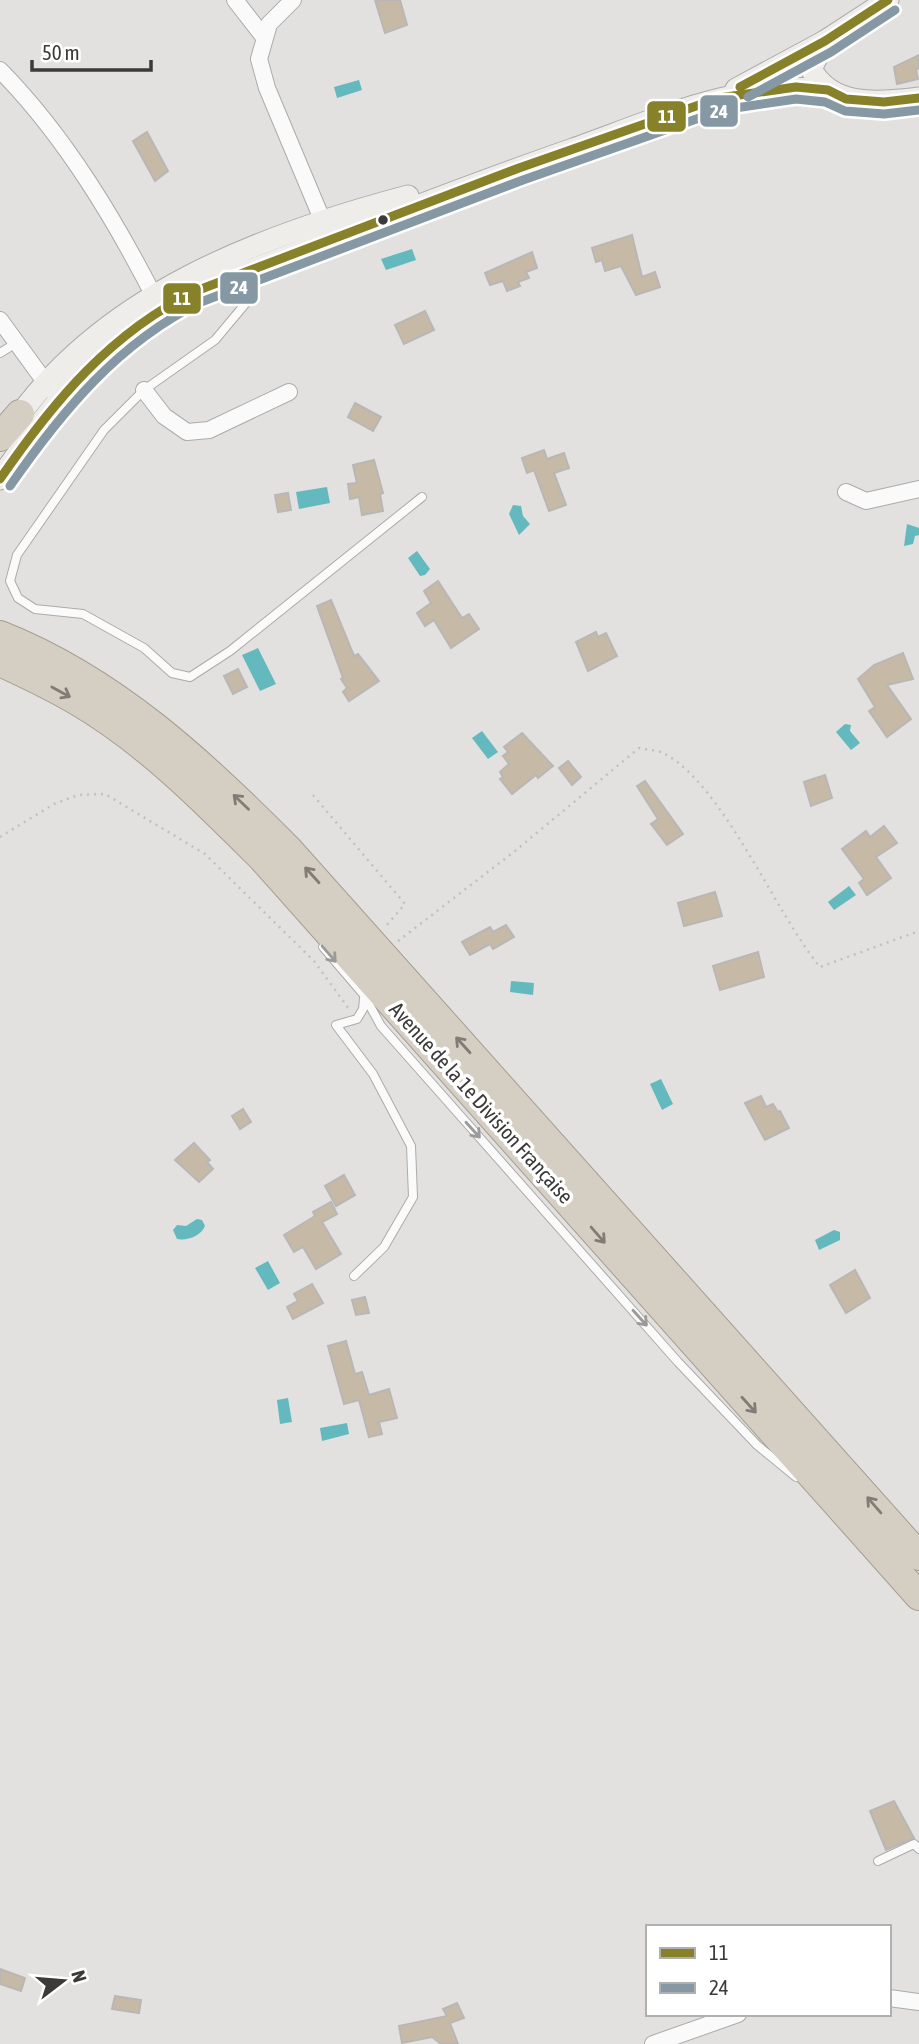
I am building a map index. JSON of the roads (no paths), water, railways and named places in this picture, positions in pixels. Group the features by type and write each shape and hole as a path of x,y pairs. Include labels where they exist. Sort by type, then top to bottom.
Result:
{"highway":[{"path":"0,437 20,414"},
{"path":"0,628 41,651"},
{"name":"Avenue de la 1e Division Française","path":"0,635 41,651 136,712 201,763 289,850 919,1556"},
{"name":"Avenue de la 1e Division Française","path":"0,662 59,691 106,720 172,772 244,841 433,1048 919,1596"}],"main road":[{"path":"0,443 20,414 53,392 114,336 139,324 176,283 212,264 278,248 332,229 404,197 519,168 719,99 817,46 879,3"},
{"path":"817,46 811,69 819,84 828,90 846,99 884,102 919,98"},
{"path":"719,99 796,87 828,90"},
{"path":"0,464 53,392 113,323 157,302 251,270 294,232 332,229"},
{"path":"0,479 53,392"}],"street":[{"path":"235,0 264,36"},
{"path":"293,0 269,24 259,59 261,73 332,229"},
{"path":"0,70 26,97 113,219 157,302"},
{"path":"0,320 53,392"},
{"path":"144,390 164,416 187,432 209,430 289,393"},
{"path":"846,492 866,501 919,489"},
{"path":"891,1998 919,2002"},
{"path":"653,2044 732,2016"}],"lane":[{"path":"176,283 188,269 270,234 294,232"},
{"path":"251,270 246,303 215,340 144,390 104,430 67,478 17,555 10,581 18,598 35,609 83,614 145,648 172,673 190,677 230,651 422,496"},
{"path":"0,353 16,342"},
{"path":"244,841 293,908"},
{"path":"317,940 364,995 381,1026 678,1362 757,1446 805,1485"},
{"path":"354,1276 384,1248 413,1197 411,1146 373,1074 336,1025 357,1019 363,1009 364,995"},
{"path":"815,1494 844,1522 869,1540"},
{"path":"878,1861 914,1844 919,1849"}],"water":[{"path":"359,80 362,90 337,98 334,87"},
{"path":"412,249 416,260 386,270 381,259"},
{"path":"327,487 330,503 299,509 296,492"},
{"path":"513,505 521,506 523,516 530,524 519,535 509,514"},
{"path":"907,524 919,528 919,535 915,536 913,544 904,546"},
{"path":"417,551 430,569 425,575 420,576 408,558"},
{"path":"258,648 276,684 260,691 242,655"},
{"path":"845,724 851,725 850,731 860,743 851,750 836,732"},
{"path":"482,731 498,752 488,759 472,738"},
{"path":"849,886 856,895 834,910 828,902"},
{"path":"511,981 534,983 533,995 510,992"},
{"path":"661,1079 673,1104 662,1110 650,1084"},
{"path":"197,1219 202,1220 205,1226 200,1233 177,1239 173,1230 177,1225 186,1226"},
{"path":"834,1230 840,1232 840,1240 819,1250 815,1240"},
{"path":"268,1261 280,1283 268,1290 255,1268"},
{"path":"288,1398 292,1422 280,1424 277,1400"},
{"path":"347,1423 349,1434 322,1441 320,1428"}]}
